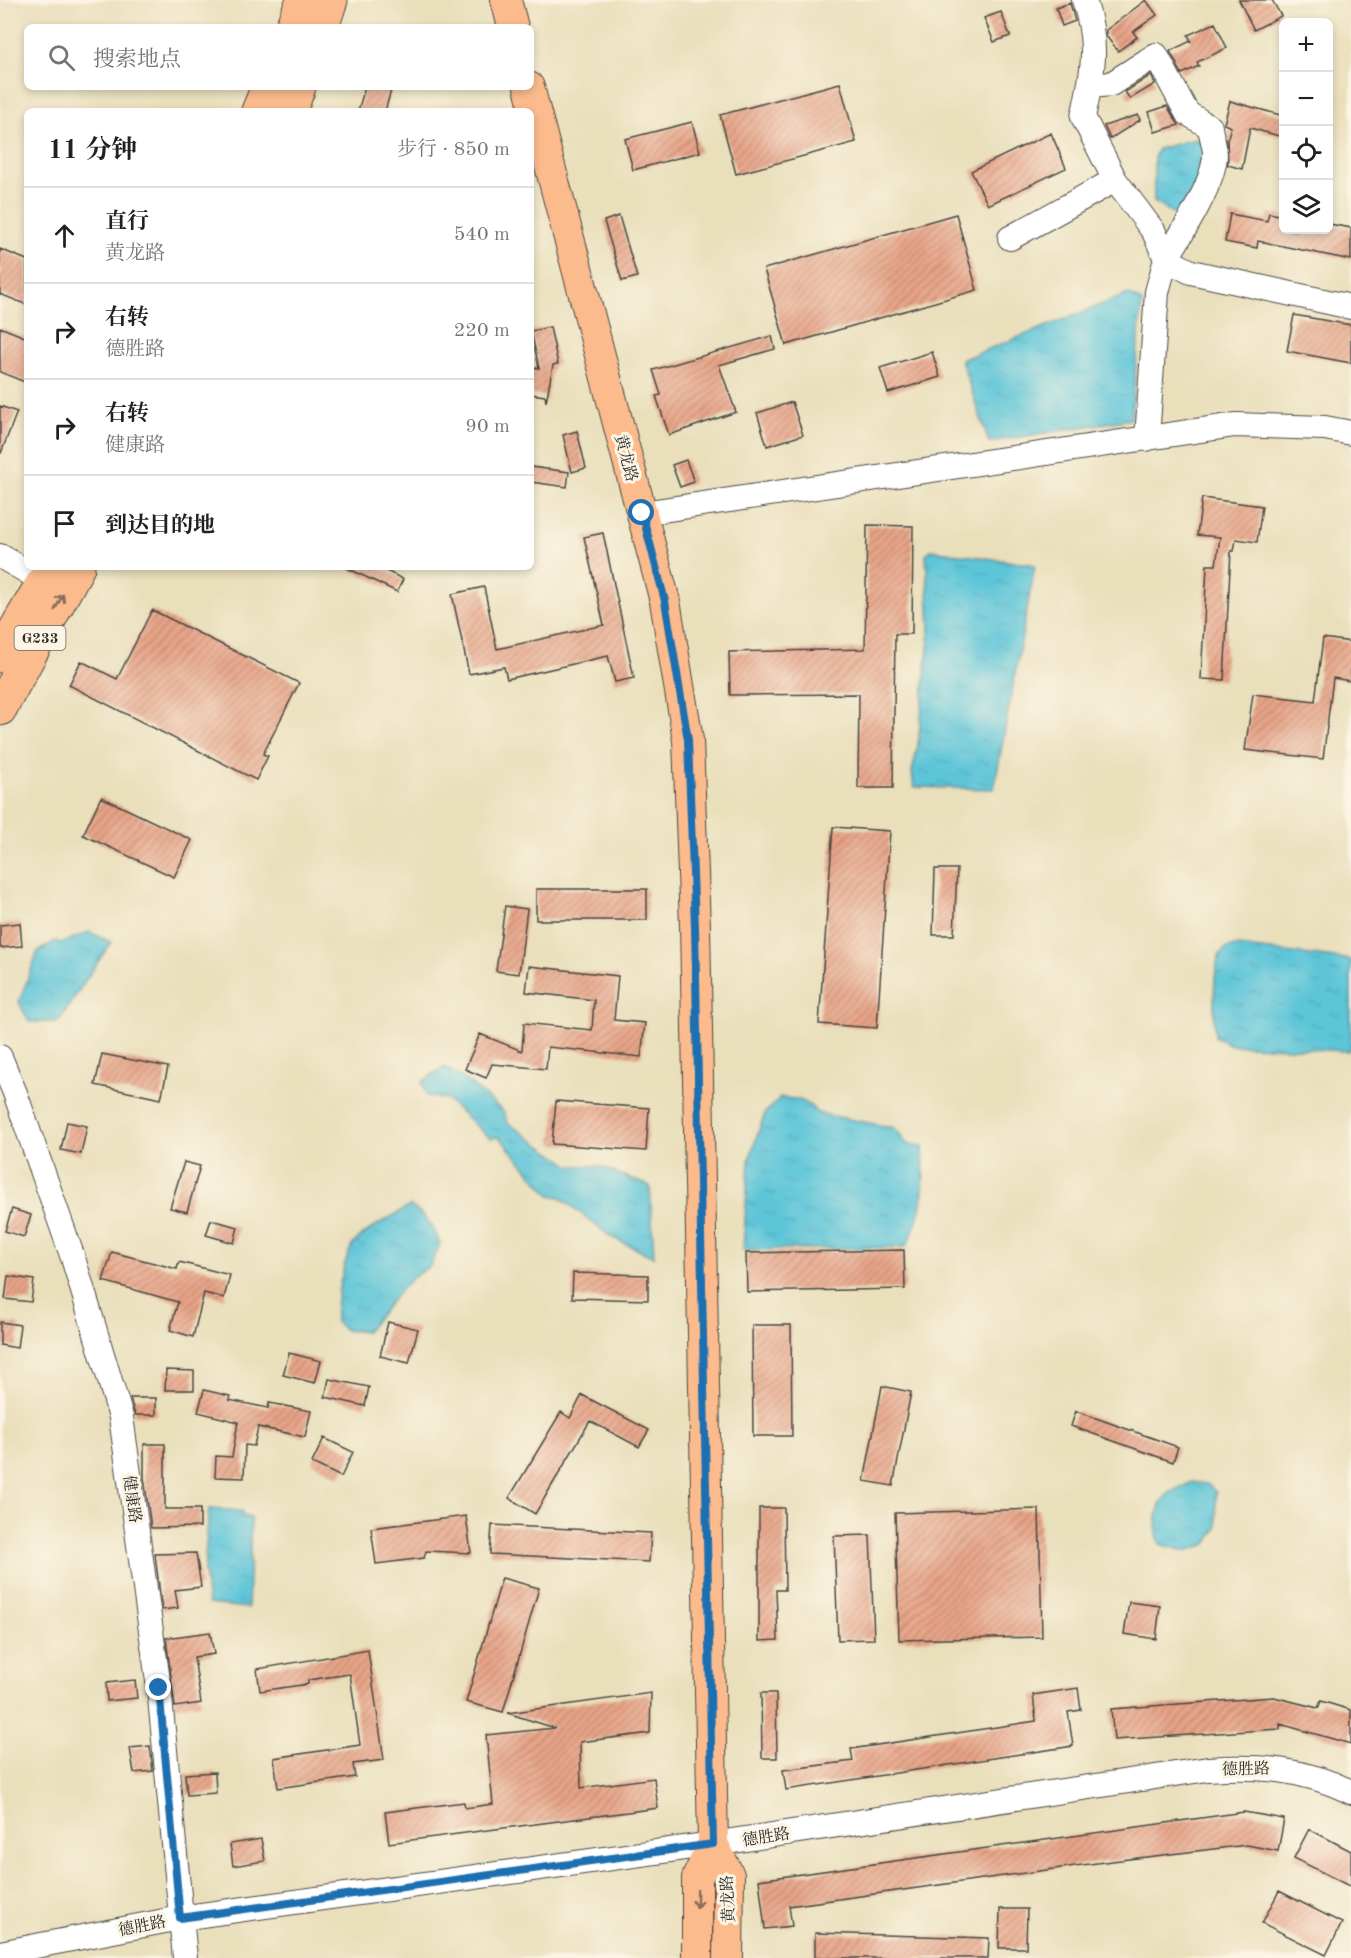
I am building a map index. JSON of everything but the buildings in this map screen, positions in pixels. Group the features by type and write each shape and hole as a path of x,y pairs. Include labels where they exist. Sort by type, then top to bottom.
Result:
{"highway":[{"path":"293,24 303,0"},
{"path":"323,24 331,0"},
{"path":"259,108 267,90"},
{"path":"291,108 298,90"},
{"name":"G233","path":"0,709 76,570"},
{"name":"G233","path":"0,656 48,574"}],"main road":[{"path":"506,0 512,24"},
{"name":"黄龙路","path":"530,90 665,601 688,740 696,938 713,1844 729,1875 729,1958"},
{"name":"黄龙路","path":"697,1958 697,1878 713,1844"}],"street":[{"path":"1084,0 1095,36 1094,70 1083,117 1115,180 1154,232 1166,259 1191,272 1351,307"},
{"path":"1090,86 1111,84 1156,55 1187,113 1210,127 1215,156 1207,184 1187,226 1166,259 1157,292 1147,440"},
{"path":"1010,238 1115,180"},
{"path":"642,513 1147,440 1235,425 1325,428 1351,433"},
{"path":"0,556 24,565"},
{"name":"健康路","path":"0,1057 74,1258 121,1417 159,1688 185,1958"},
{"name":"德胜路","path":"0,1953 180,1918 713,1844 1236,1767 1278,1768 1323,1779 1351,1792"}],"water":[{"path":"1195,139 1206,144 1205,165 1185,213 1176,215 1154,202 1154,158 1158,149"},
{"path":"1128,294 1142,302 1131,419 989,442 961,360"},
{"path":"931,550 1035,565 994,789 914,787 912,772 918,745 930,628 926,554"},
{"path":"89,932 111,942 58,1022 29,1022 19,1002 38,951 55,941 62,943"},
{"path":"1237,946 1351,960 1351,1047 1348,1051 1231,1045 1215,1037 1214,994 1218,960 1224,950"},
{"path":"444,1067 467,1081 503,1111 508,1123 571,1166 599,1166 650,1186 654,1257 611,1237 560,1197 550,1195 499,1137 490,1138 446,1099 427,1096 422,1082"},
{"path":"780,1098 801,1101 817,1113 895,1128 907,1144 923,1146 924,1173 920,1210 906,1247 743,1250 749,1160 765,1113"},
{"path":"410,1206 428,1222 440,1244 430,1266 413,1277 366,1332 345,1330 336,1322 336,1314 341,1280 351,1248 355,1242 381,1222"},
{"path":"1192,1482 1207,1484 1216,1492 1217,1528 1207,1544 1185,1551 1160,1544 1157,1520 1162,1501 1171,1492"},
{"path":"209,1509 242,1511 242,1516 251,1517 248,1608 208,1604 204,1572"}],"route":[{"path":"159,1688 180,1918 713,1844 695,927 688,740 665,601 642,513"}]}
